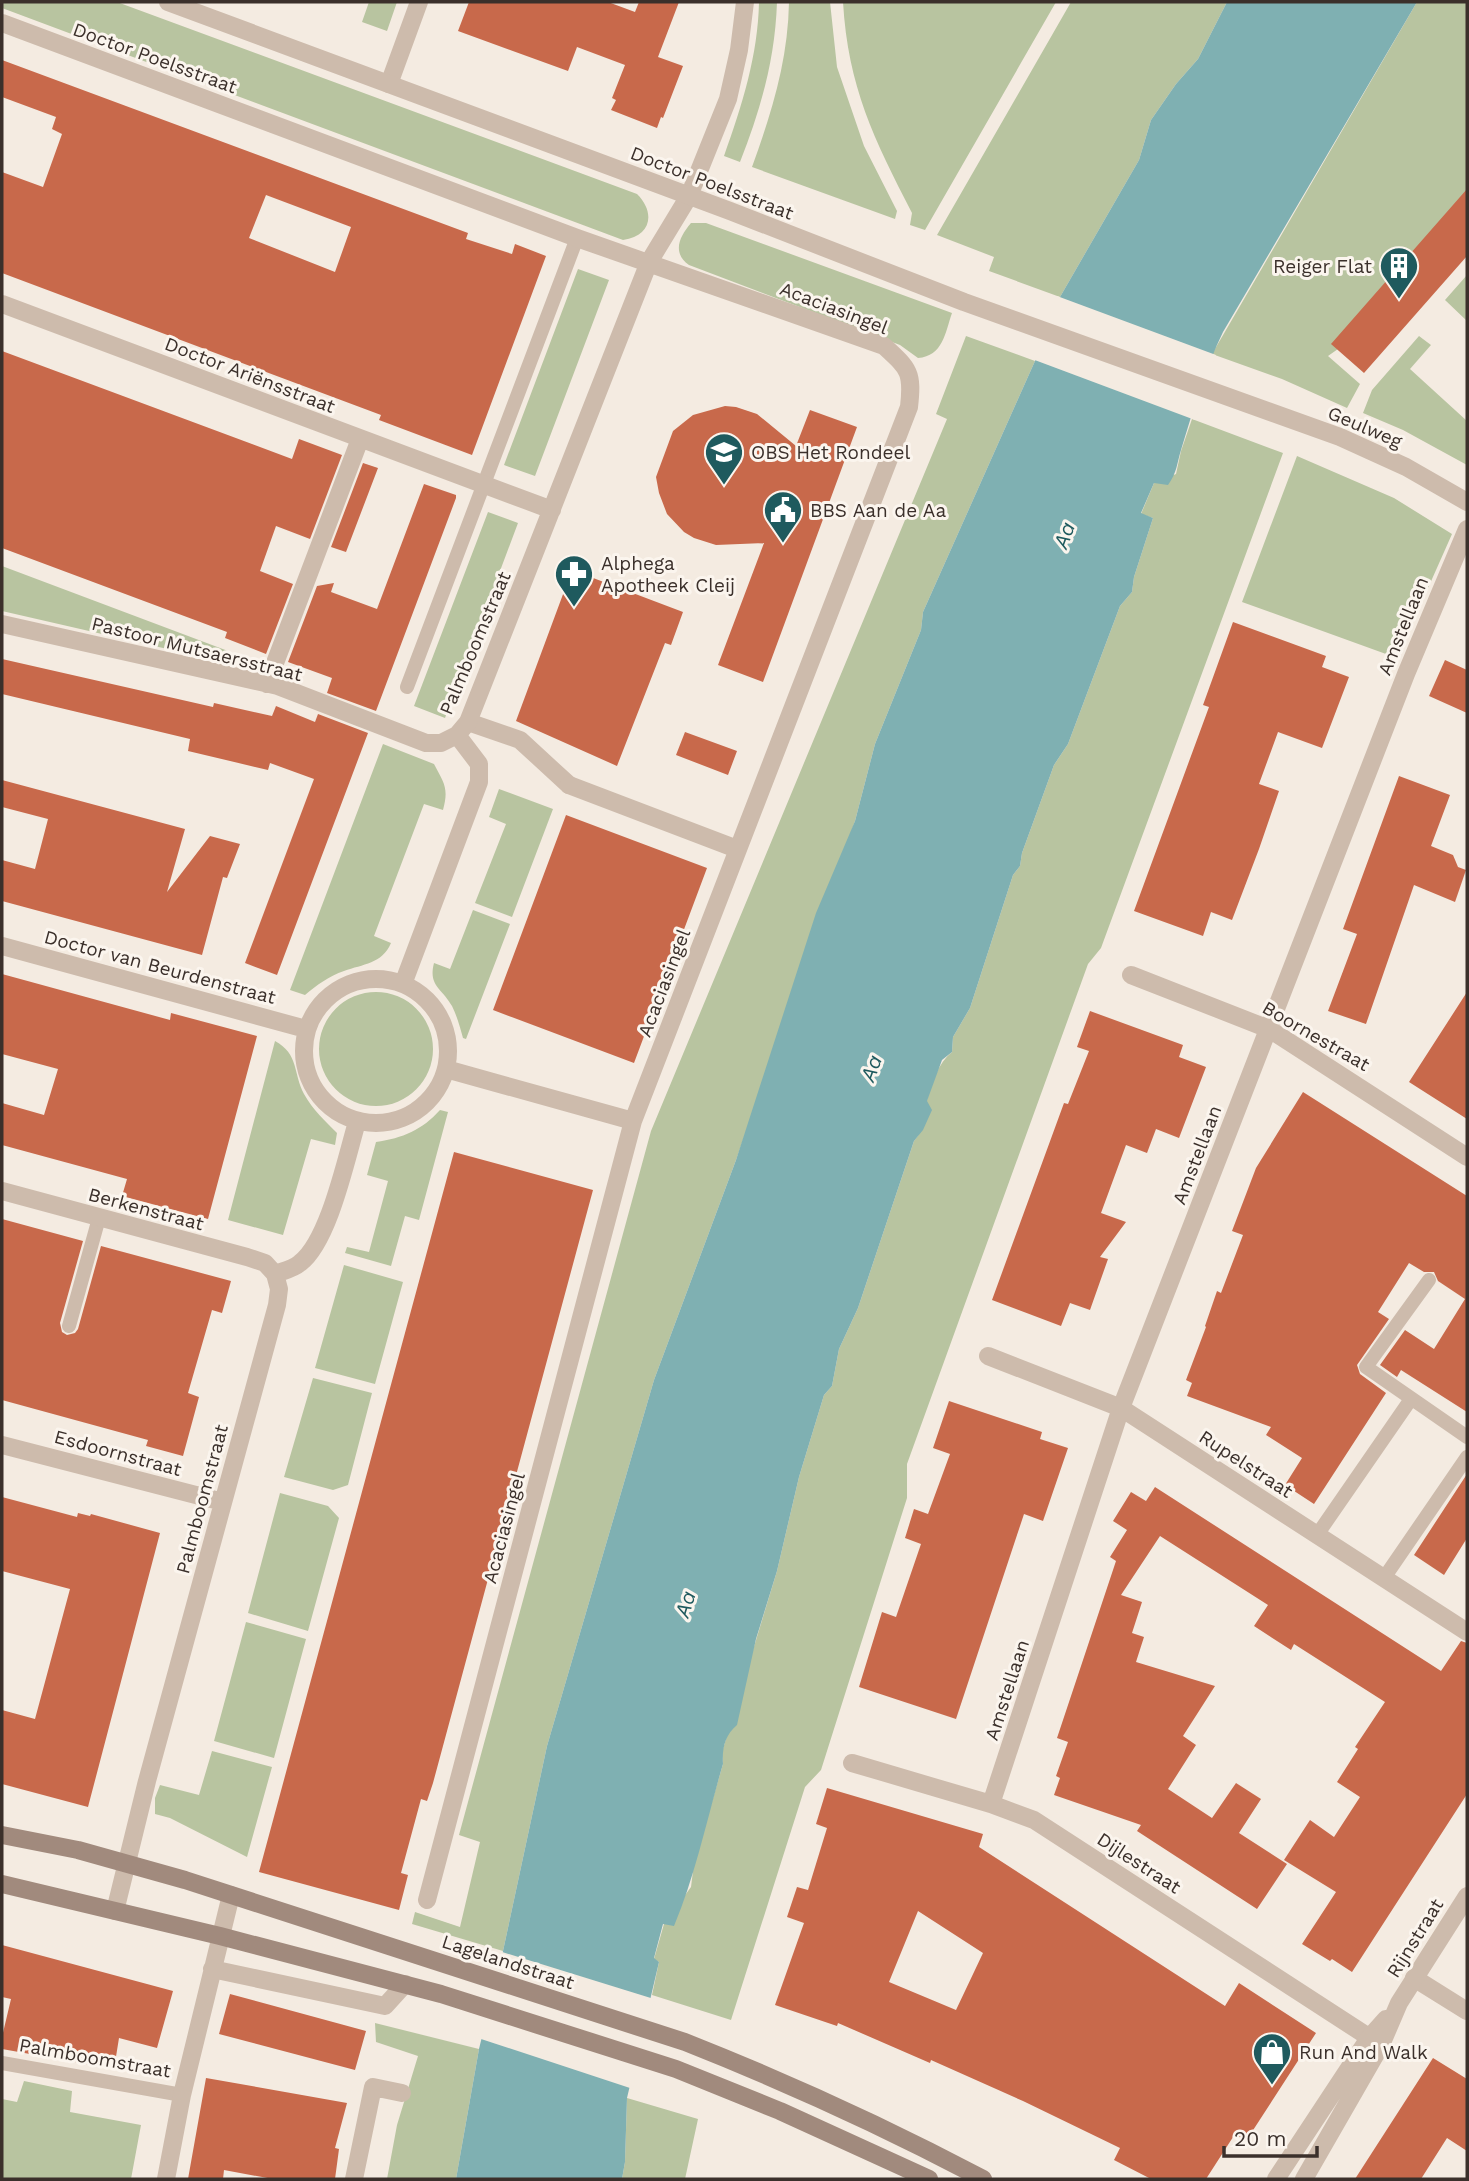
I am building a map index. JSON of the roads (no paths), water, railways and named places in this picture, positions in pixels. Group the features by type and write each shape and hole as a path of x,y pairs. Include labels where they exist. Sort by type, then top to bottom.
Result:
{"main road":[{"name":"Lagelandstraat","path":"2,1835 50,1843 128,1863 685,2042 740,2063 983,2179"},
{"path":"2,1884 220,1936 441,1994 676,2069 780,2111 929,2179"}],"street":[{"name":"Doctor Poelsstraat","path":"168,2 1009,318 1242,402"},
{"path":"389,84 419,2"},
{"name":"Palmboomstraat","path":"403,984 479,782 479,764 463,728 649,262 689,196 728,99 739,50 745,2"},
{"name":"Doctor Poelsstraat","path":"2,23 577,238 649,262"},
{"name":"Acaciasingel","path":"427,1900 633,1121 909,407 911,388 906,366 884,346 649,262"},
{"name":"Doctor Ariënsstraat","path":"2,304 483,484"},
{"name":"Geulweg","path":"1242,402 1340,437 1406,467 1467,502"},
{"path":"267,684 360,439"},
{"path":"483,484 552,510"},
{"name":"Amstellaan","path":"991,1804 1121,1408 1406,674 1467,529"},
{"name":"Pastoor Mutsaersstraat","path":"2,624 267,684 426,743 441,743 463,728"},
{"path":"463,728 520,740 569,785 737,849"},
{"name":"Doctor van Beurdenstraat","path":"2,946 306,1029"},
{"name":"Boornestraat","path":"1131,975 1269,1029 1467,1157"},
{"path":"380,979 403,984 425,998 440,1018 448,1043 446,1069 438,1090 422,1107 402,1119 380,1125 357,1122 330,1109 311,1086 303,1058 306,1029 317,1007 345,986 356,981 380,979"},
{"path":"446,1069 633,1121"},
{"path":"275,1274 299,1265 313,1251 324,1230 357,1122"},
{"name":"Berkenstraat","path":"2,1191 247,1257 264,1263 275,1274"},
{"name":"Palmboomstraat","path":"115,1911 147,1781 277,1305 279,1289 275,1274"},
{"name":"Rupelstraat","path":"988,1356 1121,1408 1467,1632"},
{"name":"Esdoornstraat","path":"2,1445 223,1502"},
{"name":"Dijlestraat","path":"852,1763 991,1804 1034,1820 1375,2042"},
{"name":"Palmboomstraat","path":"166,2179 182,2095 231,1895"},
{"name":"Rijnstraat","path":"1304,2179 1375,2042 1467,1896"},
{"path":"212,1969 385,2006 405,1984"},
{"path":"1414,1978 1467,2011"},
{"name":"Rijnstraat","path":"1276,2179 1375,2042"},
{"path":"354,2179 373,2087 402,2093"}],"lane":[{"path":"407,687 577,238"},
{"path":"69,1326 99,1218"},
{"path":"1429,1280 1366,1367 1467,1437"},
{"path":"1317,1535 1411,1399"},
{"path":"1384,1578 1467,1457"},
{"name":"Palmboomstraat","path":"2,2063 182,2095"}],"water":[{"name":"Aa","path":"1227,2 1417,2 1223,332 1200,390 1173,476 1168,485 1154,483 1141,513 1153,518 1134,577 1132,592 1120,606 1068,744 1054,765 1022,853 1020,866 1013,875 970,1008 953,1037 952,1052 942,1060 927,1101 932,1110 923,1130 914,1141 858,1308 839,1349 832,1386 824,1395 756,1639 737,1725 725,1742 723,1764 695,1866 674,1926 663,1924 654,1958 659,1962 627,2098 622,2179 456,2179 479,2049 547,1746 654,1380 736,1160 816,913 855,821 875,744 921,630 923,612 1035,361 1060,297 1139,160 1151,120 1176,84 1198,59"}],"place":[{"name":"Reiger Flat","path":"1399,300"},
{"name":"OBS Het Rondeel","path":"724,486"},
{"name":"BBS Aan de Aa","path":"783,544"},
{"name":"Alphega Apotheek Cleij","path":"574,608"},
{"name":"Run And Walk","path":"1272,2086"}]}
